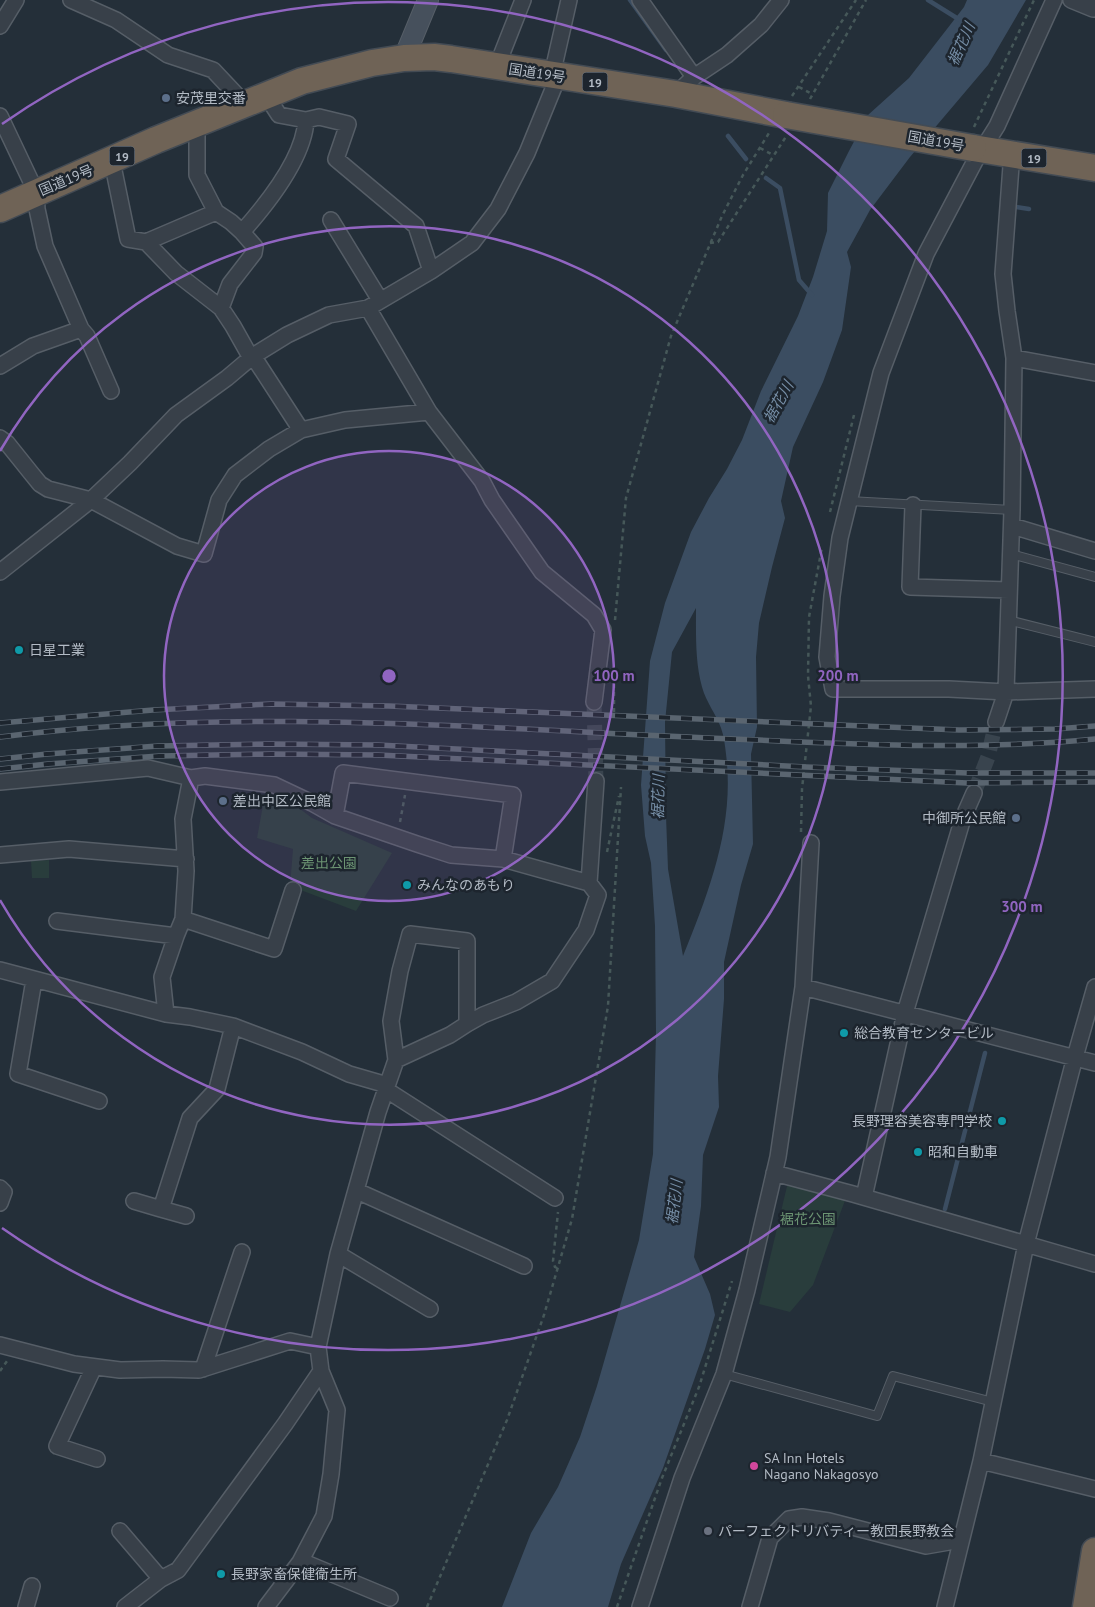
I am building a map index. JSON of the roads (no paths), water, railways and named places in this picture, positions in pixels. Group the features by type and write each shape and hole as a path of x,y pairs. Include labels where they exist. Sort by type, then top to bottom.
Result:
{"highway":[{"name":"国道19号","path":"0,209 36,192 302,81 372,63 404,58 434,57 555,76 685,86 788,116 976,143 1014,154 1095,168"},
{"path":"1086,1607 1095,1551"}],"street":[{"path":"0,26 16,0"},
{"path":"71,0 116,20 168,55 213,70 279,115 306,120 319,117 348,124 336,159 416,226 430,271"},
{"path":"404,58 428,0"},
{"path":"497,66 523,0"},
{"path":"0,572 91,500 176,415 227,378 252,357 287,335 329,315 374,304 472,244 498,208 527,153 555,76 569,0"},
{"path":"640,0 685,86 727,55 761,25 781,0"},
{"path":"1054,0 997,126 976,143 975,161 926,254 881,373 840,538 832,596 828,657 833,689 1006,692 1095,689"},
{"path":"1071,0 1093,9 1095,7"},
{"path":"0,116 36,192 45,246 81,329 87,336 110,391"},
{"path":"242,232 269,200 287,172 299,146 306,126 306,120"},
{"path":"197,124 197,175 216,212 231,222 255,246 254,253 230,284 221,308"},
{"path":"996,722 1006,692 1012,526 1014,358 1003,274 1011,166 1014,154"},
{"path":"112,161 128,239 146,242 216,212"},
{"path":"331,220 429,412 482,481 492,500 542,572 594,615 603,630 594,702"},
{"path":"146,242 176,273 221,308 301,430"},
{"path":"0,366 33,346 81,329"},
{"path":"1014,358 1095,373"},
{"path":"0,438 7,443 30,473 48,489 91,500 177,546 204,554 219,500 235,475 269,449 301,430 345,420 429,412"},
{"path":"913,505 910,587 1009,590"},
{"path":"1012,526 1095,551"},
{"path":"0,782 148,768 192,778 205,776 274,785 335,816 396,838 451,855 503,860 589,883 598,895 586,930 552,981 516,1002 467,1024 450,1035 396,1060"},
{"path":"335,816 343,773 513,795 503,860"},
{"path":"166,1014 162,977 183,919 186,860 184,819 192,778"},
{"path":"589,883 596,781"},
{"path":"864,1197 905,1013 963,818 974,793"},
{"path":"640,1607 682,1478 724,1374 747,1290 778,1157 803,988 806,842"},
{"path":"0,855 69,849 186,860"},
{"path":"183,919 274,949 293,890"},
{"path":"57,921 176,936"},
{"path":"266,1607 301,1561 324,1516 331,1474 337,1410 322,1371 318,1346 338,1254 386,1088 396,1060 391,1021 400,971 410,934 467,941 467,1024"},
{"path":"0,970 166,1014 233,1026 302,1052 349,1074 386,1088 555,1198"},
{"path":"34,980 18,1074 99,1101"},
{"path":"945,1607 981,1460 1026,1244 1095,987"},
{"path":"803,988 1095,1063"},
{"path":"161,1208 190,1118 217,1089 233,1026"},
{"path":"774,1173 1095,1264"},
{"path":"0,1188 4,1192 0,1203"},
{"path":"357,1191 524,1266"},
{"path":"134,1202 186,1216"},
{"path":"203,1369 242,1252"},
{"path":"338,1254 430,1309"},
{"path":"0,1346 94,1368 120,1370 203,1369 290,1341 318,1346"},
{"path":"94,1368 57,1446 97,1459"},
{"path":"125,1607 162,1579 178,1570 322,1371"},
{"path":"981,1460 1095,1488"},
{"path":"750,1607 770,1538 789,1519 802,1516 829,1521 926,1546 949,1542 962,1536"},
{"path":"120,1531 162,1579"},
{"path":"301,1561 380,1598"},
{"path":"26,1607 32,1586"}],"lane":[{"path":"849,501 1012,510"},
{"path":"1011,554 1095,577"},
{"path":"1008,620 1095,642"},
{"path":"724,1374 877,1416 893,1376 993,1402"}],"water":[{"name":"裾花川","path":"967,0 1026,0 988,65 910,157 870,210 847,252 851,267 842,330 823,382 793,447 781,501 785,518 759,623 756,657 757,727 751,754 753,844 741,885 724,962 724,999 718,1076 719,1107 703,1155 701,1206 694,1257 710,1294 715,1315 663,1468 621,1564 608,1607 502,1607 531,1533 558,1487 580,1437 597,1386 639,1240 653,1154 656,1033 655,926 651,863 645,836 641,785 650,661 665,603 691,532 742,440 761,391 798,316 813,277 827,231 828,193 849,151 868,115 909,78 964,7","holes":["696,608 698,668 706,698 722,731 728,780 727,807 718,858 683,956 668,869 665,722 672,652"]}],"waterway":[{"path":"630,0 666,50"},
{"name":"裾花川","path":"928,0 960,20"},
{"path":"728,136 746,159"},
{"path":"766,178 780,188 799,280 812,295"},
{"path":"1016,207 1029,209"},
{"path":"945,1209 985,1053"}],"tunnel":[{"path":"594,702 596,781"},
{"path":"974,793 988,757 996,722"}],"railway":[{"path":"0,723 153,710 271,704 389,706 959,730 1055,729 1095,726"},
{"path":"0,737 95,728 189,723 284,722 380,723 885,745 1011,744 1095,739"},
{"path":"0,759 158,746 378,745 806,767 968,773 1095,773"},
{"path":"0,769 159,756 378,755 967,783 1095,782"}],"place":[{"name":"安茂里交番","path":"166,98"},
{"name":"日星工業","path":"19,650"},
{"name":"差出中区公民館","path":"223,801"},
{"name":"中御所公民館","path":"1016,818"},
{"name":"みんなのあもり","path":"407,885"},
{"name":"総合教育センタービル","path":"844,1033"},
{"name":"長野理容美容専門学校","path":"1002,1121"},
{"name":"昭和自動車","path":"918,1152"},
{"name":"SA Inn Hotels Nagano Nakagosyo","path":"754,1466"},
{"name":"パーフェクトリバティー教団長野教会","path":"708,1531"},
{"name":"長野家畜保健衛生所","path":"221,1574"}],"park label":[{"name":"差出公園","path":"329,863"},
{"name":"裾花公園","path":"808,1219"}]}
